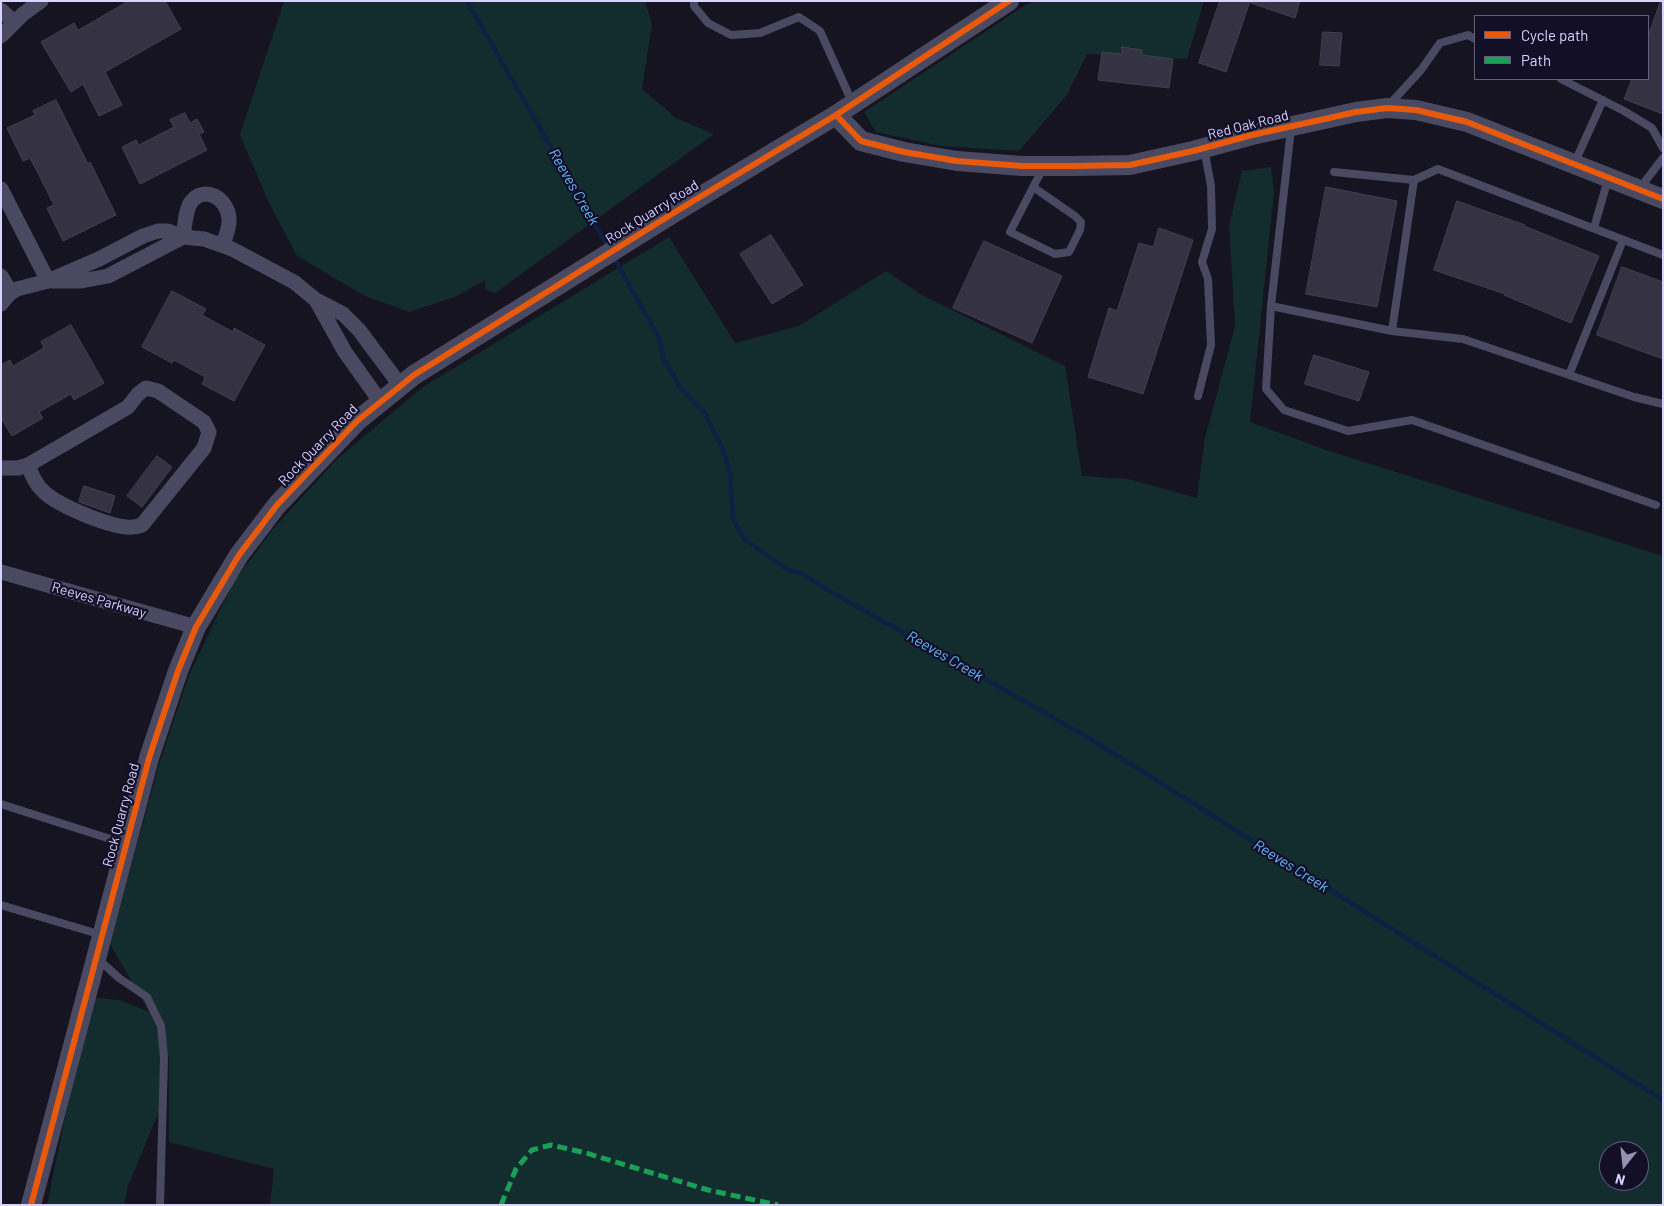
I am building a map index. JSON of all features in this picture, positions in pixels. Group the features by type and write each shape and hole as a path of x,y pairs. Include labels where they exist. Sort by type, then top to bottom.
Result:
{"street":[{"name":"Rock Quarry Road","path":"31,1205 148,758 178,671 196,627 239,555 277,505 357,420 400,385 675,212 836,115 1009,1"},
{"path":"1,36 35,3"},
{"path":"1,10 14,22"},
{"name":"Red Oak Road","path":"836,115 861,141 904,152 957,161 1044,166 1130,165 1356,112 1387,108 1416,110 1466,122 1663,199"},
{"path":"1,189 48,281"},
{"path":"183,237 187,213 192,202 197,197 212,195 221,199 228,211 229,224 223,246"},
{"path":"6,299 17,288 48,281 99,259 143,236 168,231 183,237 204,239 223,246 294,282 316,300 332,307 351,322 400,385"},
{"path":"48,281 80,281 108,276 183,237"},
{"path":"1,276 6,299"},
{"path":"316,300 336,337 380,401"},
{"path":"1,468 18,468 28,465 128,407 138,394 146,388 158,391 204,422 209,432 204,448 142,524 132,528 113,524 56,502 34,481 28,465"},
{"name":"Reeves Parkway","path":"1,572 196,627"}],"lane":[{"path":"694,1 694,6 708,24 731,35 760,33 799,17 820,31 853,104"},
{"path":"1387,108 1421,70 1440,43 1468,35 1474,38"},
{"path":"1563,80 1604,100 1652,128 1663,148"},
{"path":"1574,164 1604,100"},
{"path":"1291,127 1271,306 1266,390 1284,410 1348,432 1412,420 1656,504"},
{"path":"1198,396 1211,345 1208,279 1202,262 1212,229 1210,186 1204,148"},
{"path":"1639,189 1663,158"},
{"path":"1033,187 1081,222 1080,230 1069,252 1055,254 1010,232 1033,187 1044,166"},
{"path":"1334,172 1414,180 1438,169 1663,255"},
{"path":"1594,228 1608,177"},
{"path":"1392,331 1414,180"},
{"path":"1569,375 1623,240"},
{"path":"1271,306 1392,331 1463,339 1634,397 1663,404"},
{"path":"1,804 126,844"},
{"path":"1,905 102,935"},
{"path":"96,957 119,978 147,997 161,1026 164,1058 160,1205"}],"green space":[{"path":"284,1 645,1 652,24 642,89 676,118 714,134 495,293 485,289 485,280 455,297 409,312 365,296 297,256 269,203 240,135"},
{"path":"1035,1 1204,1 1187,59 1087,54 1067,95 1019,151 941,146 876,132 864,112 1024,6"},
{"path":"1271,167 1274,192 1250,422 1326,450 1663,556 1663,1205 270,1205 274,1169 169,1142 169,1053 159,1111 128,1186 124,1205 47,1205 79,1048 96,998 120,1000 149,1012 110,944 159,764 189,675 232,585 272,530 337,459 423,387 669,237 735,343 799,326 886,271 922,295 1065,366 1082,476 1128,479 1197,498 1205,438 1235,326 1229,225 1242,171"}],"building":[{"path":"129,1 165,1 181,29 105,72 122,105 99,116 83,84 71,92 41,42 74,23 78,30"},
{"path":"1220,1 1250,1 1226,72 1199,63"},
{"path":"1251,1 1300,1 1295,18 1251,3"},
{"path":"1661,1 1663,1 1663,114 1624,99 1632,80 1649,80 1649,34"},
{"path":"1323,32 1342,33 1339,66 1320,65"},
{"path":"1122,47 1142,50 1142,55 1173,59 1169,88 1098,80 1102,52 1122,54"},
{"path":"56,100 116,215 63,241 47,208 54,205 30,158 23,161 7,128 35,115 33,111"},
{"path":"185,113 190,123 197,119 204,132 199,134 207,150 140,184 122,147 136,140 139,145 174,127 170,120"},
{"path":"1326,187 1397,201 1377,307 1306,294"},
{"path":"1457,201 1525,225 1599,256 1571,323 1505,294 1434,270"},
{"path":"1159,228 1193,240 1143,394 1088,377 1109,308 1117,311 1139,243 1153,247"},
{"path":"771,235 803,285 772,304 740,254"},
{"path":"984,241 1062,276 1032,343 953,308"},
{"path":"1622,267 1663,282 1663,359 1597,335"},
{"path":"172,291 206,309 202,315 233,332 234,328 265,345 234,401 202,384 205,377 174,360 172,363 142,347"},
{"path":"71,325 104,383 74,400 71,394 39,412 43,418 12,436 1,418 1,365 10,360 13,366 44,348 41,342"},
{"path":"1314,355 1369,372 1359,401 1305,384"},
{"path":"157,456 172,467 142,507 127,496"},
{"path":"84,486 115,496 110,513 79,502"}],"waterway":[{"name":"Reeves Creek","path":"467,1 608,247"},
{"name":"Reeves Creek","path":"613,256 659,338 663,358 680,387 705,413 723,450 730,472 733,519 744,539 788,570 801,573 1089,738 1663,1100"}],"marked path":[{"path":"501,1205 516,1169 532,1150 551,1145 586,1153 708,1190 778,1205"}],"cycle path":[{"path":"31,1205 149,758 178,671 196,627 239,555 277,505 357,421 414,375 675,212 836,115 1009,1"},
{"path":"836,115 861,141 904,152 957,161 1022,166 1073,166 1130,165 1356,112 1387,108 1416,110 1467,122 1663,199"}]}
